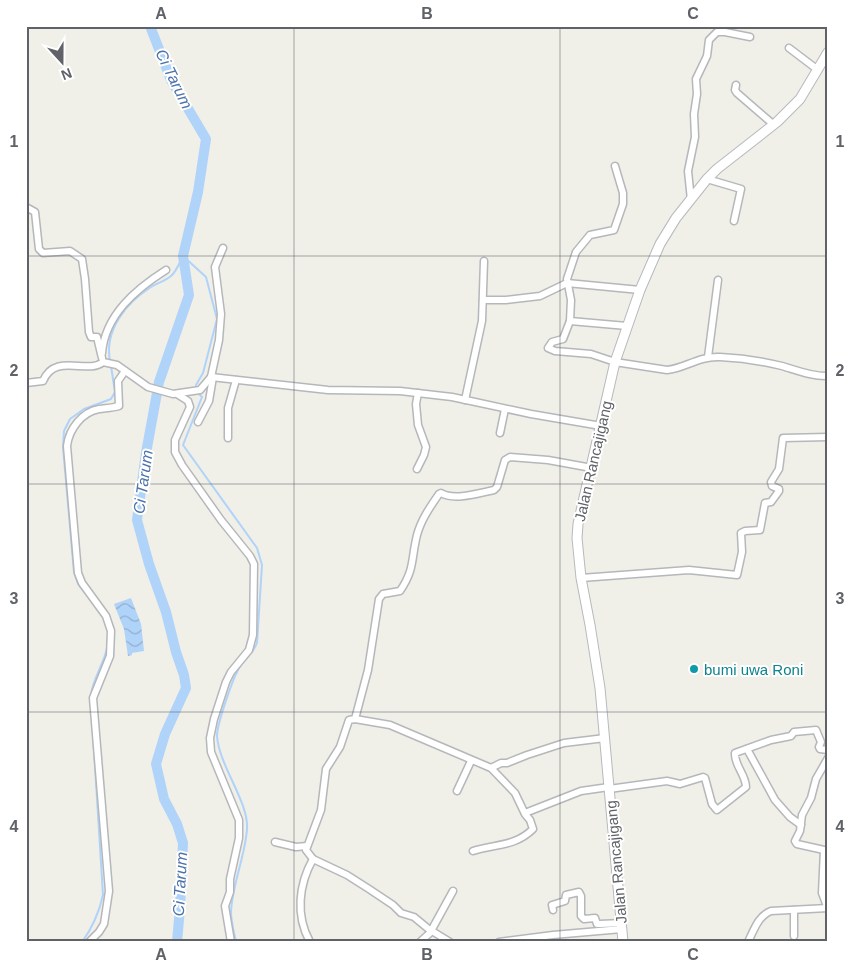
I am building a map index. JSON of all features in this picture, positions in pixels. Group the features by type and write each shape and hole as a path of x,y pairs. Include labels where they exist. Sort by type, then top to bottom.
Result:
{"main road":[{"name":"Jalan Rancajigang","path":"623,942 605,738 594,646 581,578 577,531 615,362 640,290 660,244 669,229 707,179 717,169 774,125 800,99 828,52"}],"street":[{"path":"691,200 688,171 695,139 696,79 707,56 709,40 722,29 750,37"},
{"path":"789,48 818,70"},
{"path":"736,85 735,90 737,93 774,125"},
{"path":"615,166 623,193 615,229 594,234 576,252 568,274 567,283 571,300 570,321 563,339 552,342 548,348 555,351 591,354 615,362 670,370 708,357 722,357 779,365 828,376"},
{"path":"707,179 741,189 734,221"},
{"path":"26,207 35,212 40,252 70,251 82,259 90,337 97,337 103,361"},
{"path":"198,422 209,400 219,340 221,314 215,266 223,248"},
{"path":"465,400 482,321 484,261"},
{"path":"103,361 103,347 109,327 124,304 145,283 166,270"},
{"path":"708,357 718,280"},
{"path":"483,300 506,300 540,296 567,283 640,290"},
{"path":"570,321 627,326"},
{"path":"26,383 43,380 47,372 57,367 74,364 96,366 103,361 116,364 148,387 168,394 200,390 212,377"},
{"path":"89,942 104,924 109,891 94,698 110,656 111,632 106,616 82,583 78,573 67,446 72,430 81,418 95,410 116,407 118,381 125,371"},
{"path":"212,377 328,390 377,390 418,393 601,426"},
{"path":"228,438 228,408 236,380"},
{"path":"417,469 426,447 418,425 416,404 418,393"},
{"path":"177,394 188,401 190,407 175,440 174,452 254,564 253,635 249,650 231,672 226,682 210,738 210,752 239,820 239,838 230,879 230,892 225,906 231,942"},
{"path":"500,432 505,408"},
{"path":"581,578 689,570 737,575 742,552 741,533 760,530 766,502 770,502 779,491 772,486 771,482 779,469 783,438 828,436"},
{"path":"355,719 368,670 379,599 383,594 400,590 411,573 418,534 428,511 439,494 441,493 448,497 463,496 494,490 497,487 505,460 510,457 548,460 592,468"},
{"path":"450,942 431,931 414,917 401,913 347,875 313,859 306,852 322,806 326,769 340,747 350,720 355,719 390,725 491,768 515,793 533,827 530,832 508,844 498,847 484,847 473,851"},
{"path":"525,813 582,791 665,781 680,784 702,777 705,778 712,804 717,810 746,787 734,755 735,753 771,740 791,736 794,732 812,730 816,730 819,736 821,742 820,749 828,750"},
{"path":"491,768 561,744 605,738"},
{"path":"747,749 775,800 790,817 801,825"},
{"path":"748,942 756,925 769,911 828,909 822,893 824,850 796,842 795,840 816,779 828,758"},
{"path":"457,791 471,760"},
{"path":"276,842 296,847 307,846"},
{"path":"310,942 301,920 300,895 302,883 313,859"},
{"path":"420,942 431,931 453,891"},
{"path":"552,910 552,905 566,901 566,895 579,892 581,896 581,916 584,918 595,918 597,924 622,926"},
{"path":"794,910 794,936"},
{"path":"499,942 622,926"}],"water":[{"path":"131,598 141,624 144,651 132,653 132,655 128,656 124,629 114,604"}],"waterway":[{"name":"Ci Tarum","path":"150,26 171,80 206,139 198,192 183,256 189,295 159,382 146,453 137,520 149,564 166,612 186,688 165,734 156,764 164,799 177,824 183,843 177,942"},
{"name":"Ci Tarum","path":"110,361 110,339 125,309 153,286 169,278 178,267 183,256 206,277 217,319 203,373 196,385 196,389"},
{"path":"85,593 78,584 74,572 63,447 64,431 70,419 84,409 111,399 115,392 111,366"},
{"path":"198,393 202,397 183,445 257,548 262,565 257,643 235,676 222,713 217,736 219,748 246,818 246,839 231,912 236,942"},
{"path":"91,695 107,648"},
{"path":"82,942 95,920 103,895 91,702"}],"place":[{"name":"bumi uwa Roni","path":"694,669"}]}
